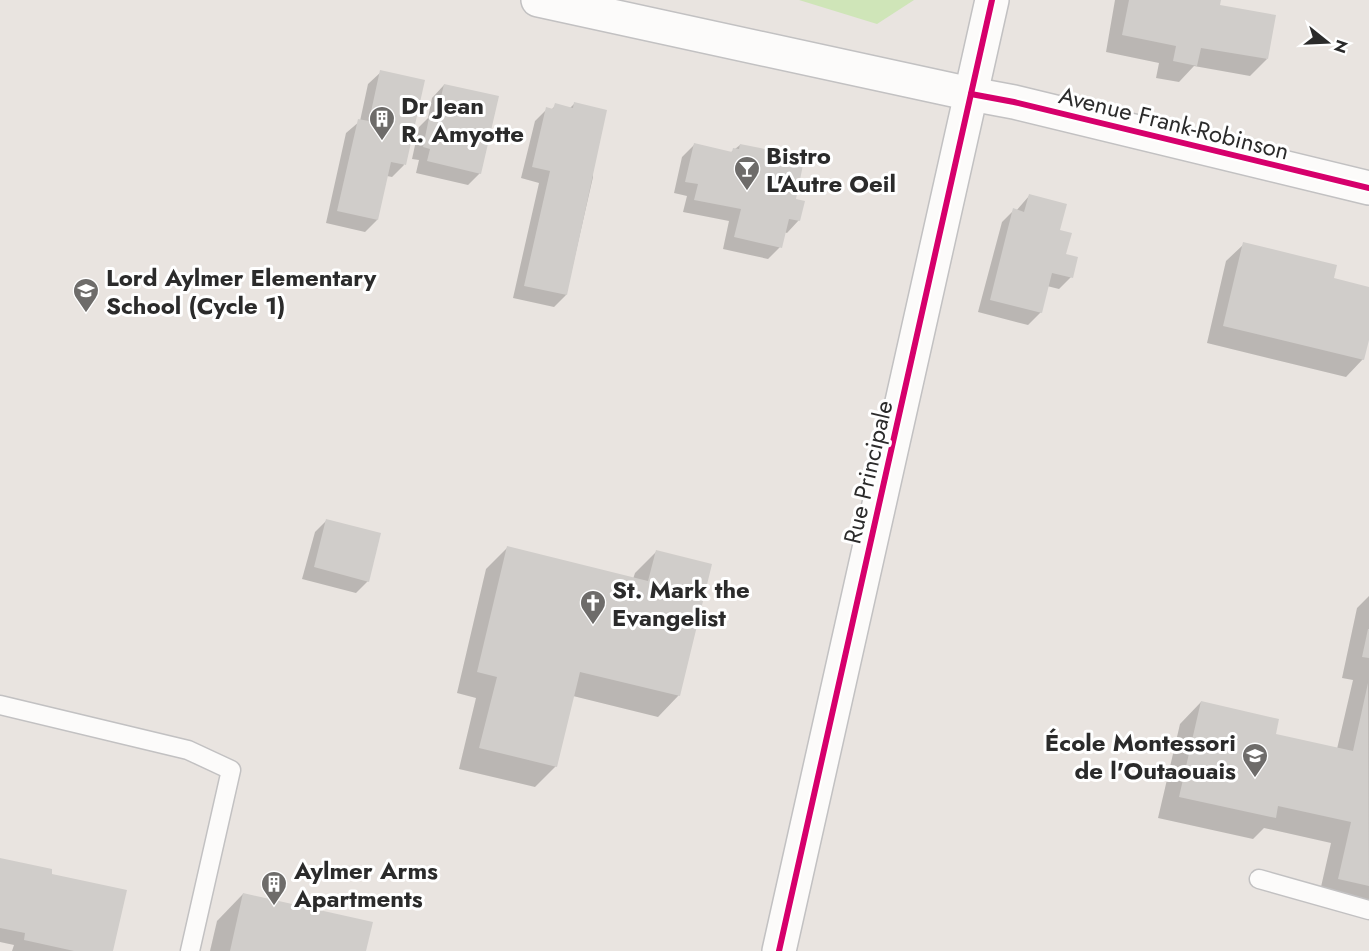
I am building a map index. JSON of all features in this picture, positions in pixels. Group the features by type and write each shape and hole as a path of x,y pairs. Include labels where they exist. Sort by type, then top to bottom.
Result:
{"main road":[{"name":"Avenue Frank-Robinson","path":"538,0 1014,102 1369,188"},
{"name":"Rue Principale","path":"779,951 992,0"}],"lane":[{"path":"0,705 188,750 231,770 190,951"},
{"path":"1259,879 1369,910"}],"green space":[{"path":"799,0 914,0 877,24"}],"building":[{"path":"1129,0 1221,0 1220,5 1276,15 1268,59 1201,48 1197,66 1173,61 1176,46 1122,35"},
{"name":"Dr Jean R. Amyotte","path":"380,70 425,80 406,165 391,162 378,220 337,211 358,119 369,121"},
{"path":"444,84 499,96 481,174 427,161 430,149 423,147 430,113 437,114"},
{"path":"574,102 607,110 567,295 524,286 550,171 532,167 546,107 553,109 555,103 573,108"},
{"name":"Bistro L'Autre Oeil","path":"694,143 732,152 733,148 739,149 740,144 775,151 773,157 803,165 796,199 805,201 800,221 789,219 782,248 734,237 741,209 694,200 698,184 685,182"},
{"path":"1029,194 1067,204 1060,230 1072,233 1066,254 1078,257 1073,278 1052,273 1042,313 990,300 1013,208 1024,212"},
{"path":"1243,242 1337,265 1334,278 1369,287 1369,340 1364,360 1223,326"},
{"path":"326,519 381,533 369,582 314,567"},
{"name":"St. Mark the Evangelist","path":"507,546 648,581 656,550 712,564 680,696 580,672 557,767 479,748 497,677 477,672"},
{"path":"1369,629 1369,658 1362,657"},
{"path":"1368,683 1369,886 1338,879 1351,822 1278,806 1276,818 1179,797 1201,701 1279,719 1276,734 1353,751"},
{"path":"0,858 52,869 52,874 127,890 113,951 74,951 24,940 25,933 0,928"},
{"name":"Aylmer Arms Apartments","path":"243,893 373,922 366,951 230,951"}],"cycle path":[{"path":"779,951 992,0"},
{"path":"971,94 1014,102 1369,188"}],"place":[{"name":"Dr Jean R. Amyotte","path":"382,142"},
{"name":"Bistro L'Autre Oeil","path":"747,192"},
{"name":"Lord Aylmer Elementary School (Cycle 1)","path":"86,314"},
{"name":"St. Mark the Evangelist","path":"593,626"},
{"name":"École Montessori de l'Outaouais","path":"1255,779"},
{"name":"Aylmer Arms Apartments","path":"274,907"}]}
